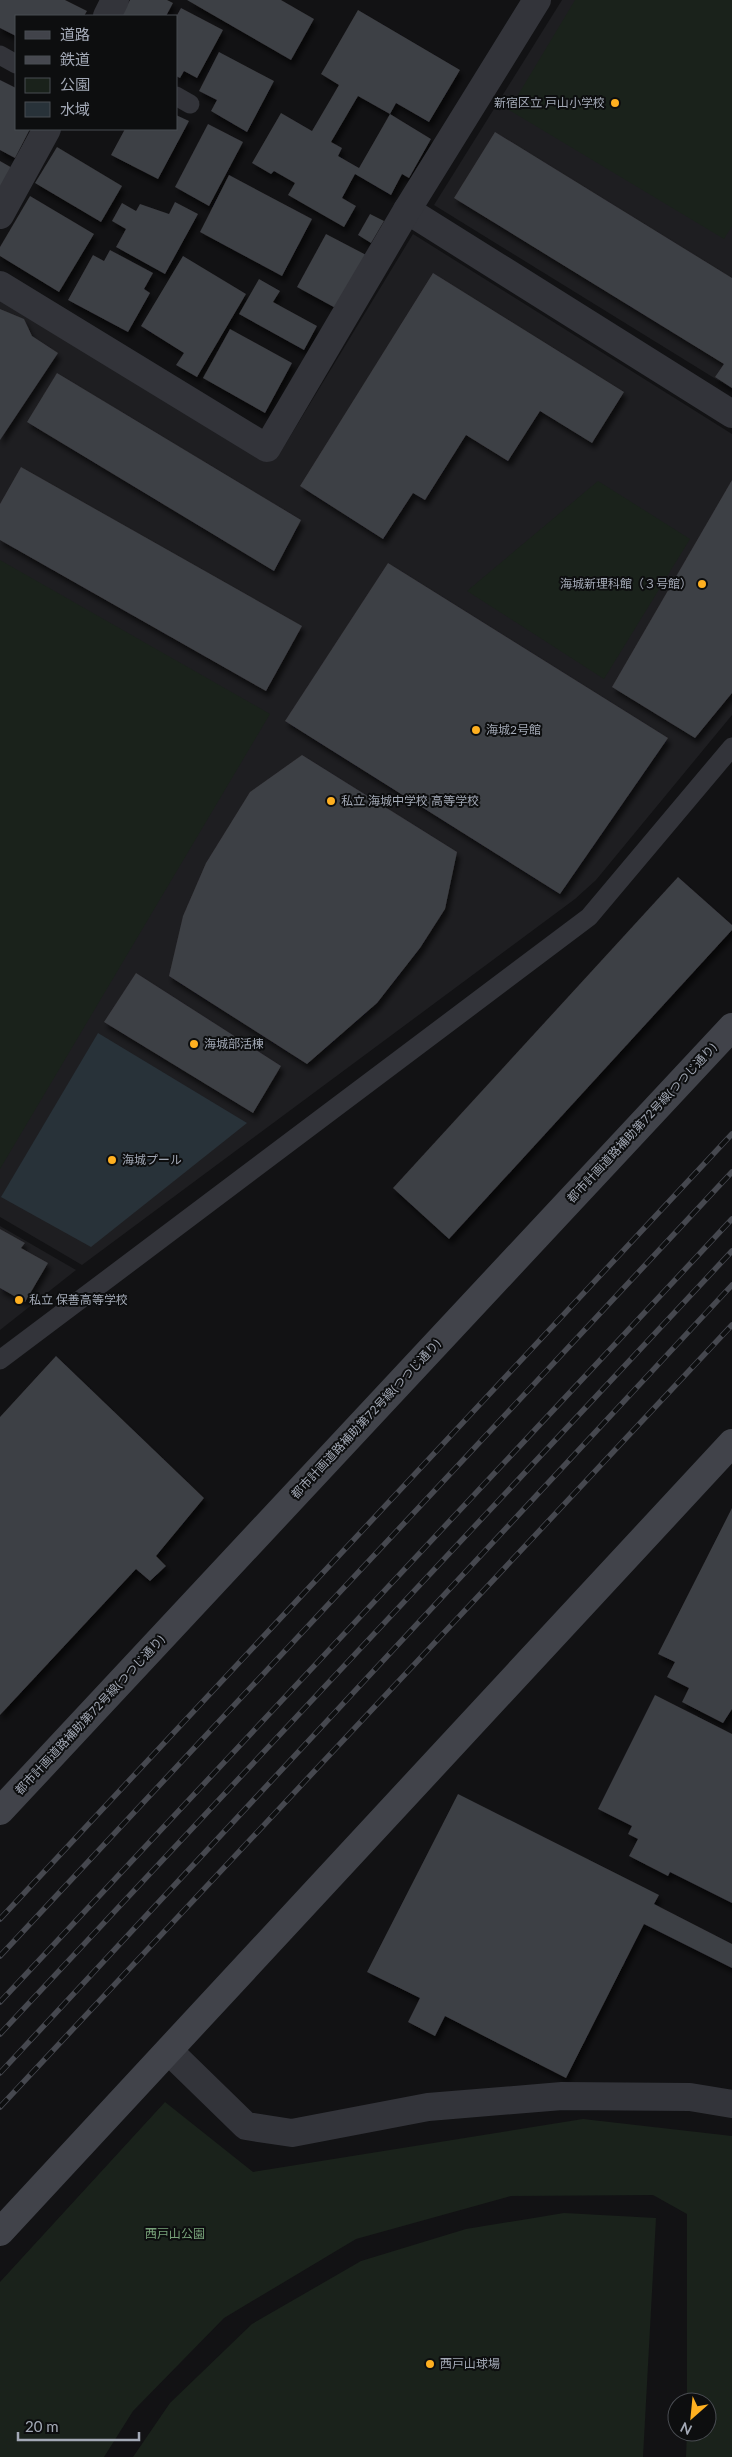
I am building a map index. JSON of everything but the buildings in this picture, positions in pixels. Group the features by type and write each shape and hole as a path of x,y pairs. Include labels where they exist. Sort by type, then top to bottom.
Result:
{"street":[{"path":"108,15 115,0"},
{"path":"0,285 266,448 407,210 537,0"},
{"path":"0,215 46,130"},
{"path":"407,210 732,414"},
{"name":"都市計画道路補助第72号線(つつじ通り)","path":"0,1811 732,1027"},
{"path":"0,2232 170,2051 732,1443"},
{"path":"170,2051 246,2126 292,2133 428,2107 562,2096 690,2097 732,2104"}],"lane":[{"path":"0,55 15,63"},
{"path":"0,1360 589,917 732,747"}],"shaded area":[{"name":"新宿区立 戸山小学校","path":"562,0 732,0 732,389 434,205"},
{"name":"私立 海城中学校 高等学校","path":"413,234 732,434 732,715 596,880 575,899 82,1265 0,1217 0,298 277,458"},
{"name":"私立 保善高等学校","path":"0,1226 76,1270 0,1330"}],"green space":[{"path":"575,0 732,0 732,226 724,239 509,110"},
{"path":"598,481 690,539 604,679 467,591"},
{"path":"0,560 270,714 0,1169"},
{"name":"西戸山公園","path":"165,2102 253,2172 583,2119 732,2136 732,2457 686,2457 687,2442 717,2442 717,2392 687,2392 687,2214 653,2195 511,2196 356,2239 224,2318 133,2411 104,2457 0,2457 0,2282"},
{"name":"西戸山球場","path":"564,2213 656,2218 643,2457 133,2457 170,2403 252,2324 361,2261 466,2229"}],"water":[{"name":"海城プール","path":"98,1033 247,1123 91,1247 1,1197"}],"railway":[{"path":"0,1919 732,1134"},
{"path":"0,1956 732,1172"},
{"path":"0,2002 732,1219"},
{"path":"0,2034 732,1251"},
{"path":"0,2073 732,1285"},
{"path":"0,2107 732,1325"}],"place":[{"name":"新宿区立 戸山小学校","path":"615,103"},
{"name":"海城新理科館（３号館）","path":"702,584"},
{"name":"海城2号館","path":"476,730"},
{"name":"私立 海城中学校 高等学校","path":"331,801"},
{"name":"海城部活棟","path":"194,1044"},
{"name":"海城プール","path":"112,1160"},
{"name":"私立 保善高等学校","path":"19,1300"},
{"name":"西戸山球場","path":"430,2364"}]}
